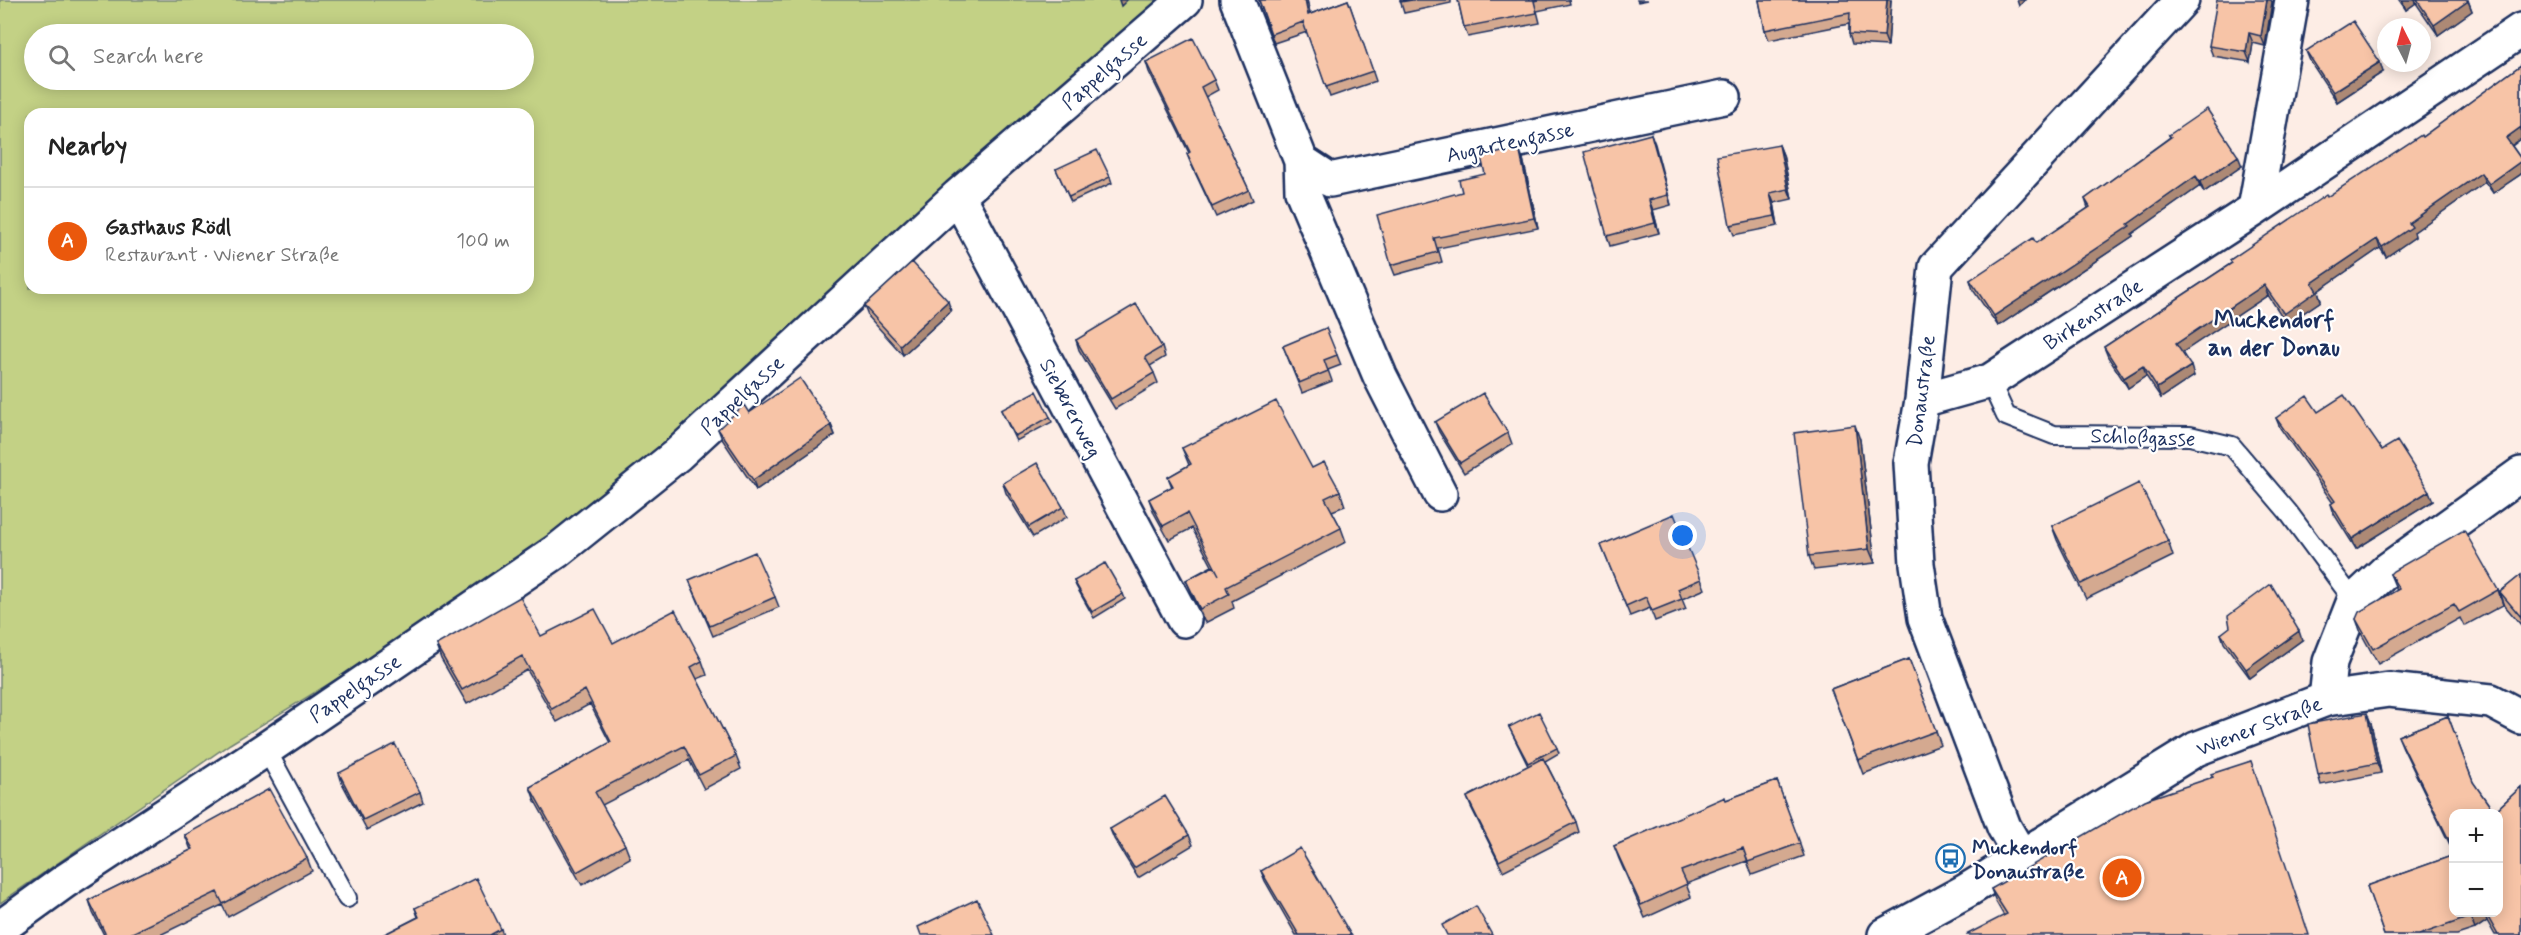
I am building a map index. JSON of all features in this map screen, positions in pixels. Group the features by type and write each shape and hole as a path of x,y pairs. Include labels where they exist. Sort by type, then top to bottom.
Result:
{"street":[{"name":"Pappelgasse","path":"0,928 65,881 556,552 677,455 958,196 1185,0"},
{"path":"1237,0 1301,162 1302,192 1380,376 1440,494"},
{"name":"Donaustraße","path":"2022,858 2004,827 1925,618 1917,564 1911,463 1922,400 1936,267 2182,0"},
{"path":"2255,209 2292,0"},
{"name":"Birkenstraße","path":"1922,400 1990,381 2255,209 2521,30"},
{"name":"Augartengasse","path":"1301,162 1330,180 1724,97"},
{"name":"Siebererweg","path":"958,196 1184,620"},
{"path":"2326,699 2330,662 2354,601 2386,571 2521,474"},
{"name":"Wiener Straße","path":"1885,935 2022,858 2196,749 2326,699 2389,690 2491,701 2521,717"}],"lane":[{"name":"Schloßgasse","path":"1990,381 2006,416 2054,435 2190,436 2232,446 2288,512 2354,601"},
{"path":"266,748 347,898"}],"green space":[{"path":"0,0 1159,0 688,435 462,603 230,744 0,903"}],"building":[{"path":"1259,0 1305,0 1308,15 1348,0 1373,71 1326,87 1303,22 1271,34"},
{"path":"1458,0 1538,0 1534,1 1537,13 1464,27"},
{"path":"1759,0 1887,0 1884,36 1849,34 1850,13 1765,30"},
{"path":"2217,0 2267,0 2261,36 2249,33 2246,52 2209,46"},
{"path":"2417,0 2468,0 2434,25"},
{"path":"2353,21 2377,57 2377,64 2333,92 2306,51"},
{"path":"1193,38 1214,80 1201,87 1249,190 1212,207 1187,154 1190,152 1146,62"},
{"path":"2521,65 2521,127 2506,138 2521,161 2489,184 2481,173 2409,223 2412,227 2382,247 2377,239 2312,283 2317,291 2284,314 2264,285 2176,344 2191,366 2157,388 2143,366 2124,378 2104,347 2232,263 2230,260 2326,195 2327,197 2421,135 2422,137"},
{"path":"2207,109 2238,156 2200,182 2196,176 2128,224 2130,226 1994,316 1970,280 2033,238 2036,243 2090,207 2085,199"},
{"path":"1651,134 1668,195 1649,200 1655,223 1607,236 1584,152"},
{"path":"1779,145 1788,189 1770,193 1775,216 1730,225 1717,156"},
{"path":"1519,148 1534,218 1434,238 1438,252 1391,265 1377,215 1462,192 1459,180 1485,174 1481,157"},
{"path":"1097,150 1110,177 1069,197 1056,169"},
{"path":"912,262 948,301 900,345 864,306"},
{"path":"1136,304 1162,347 1145,357 1154,373 1111,399 1076,340"},
{"path":"1326,328 1337,355 1324,360 1328,371 1299,383 1283,346"},
{"path":"800,378 831,425 753,480 718,429 744,405 749,413"},
{"path":"1037,391 1050,417 1015,436 1001,410"},
{"path":"1483,393 1508,433 1460,463 1435,422"},
{"path":"2344,395 2382,450 2397,441 2429,491 2352,539 2331,504 2335,501 2276,418 2307,396 2318,412"},
{"path":"1276,401 1312,468 1324,462 1340,491 1325,498 1341,528 1226,587 1229,594 1200,609 1186,580 1214,566 1219,575 1187,513 1163,526 1149,499 1173,486 1168,477 1191,464 1182,448"},
{"path":"1855,425 1869,549 1809,556 1794,433"},
{"path":"1037,463 1063,507 1029,527 1003,483"},
{"path":"2139,483 2168,541 2081,584 2052,526"},
{"path":"1674,514 1701,579 1678,589 1682,599 1652,611 1646,597 1626,606 1601,545"},
{"path":"2464,530 2498,590 2459,612 2454,604 2373,649 2356,619 2359,612 2399,589 2390,574 2393,571"},
{"path":"755,552 775,597 710,626 689,580"},
{"path":"1105,563 1123,594 1092,612 1074,581"},
{"path":"2521,575 2521,617 2500,592"},
{"path":"2271,584 2299,631 2246,669 2221,634 2230,627 2228,616"},
{"path":"520,597 541,636 595,609 613,643 675,610 702,661 691,667 736,756 699,775 684,746 595,792 625,845 577,872 530,787 611,742 585,690 552,709 522,656 462,690 436,645"},
{"path":"1909,659 1936,731 1858,760 1831,689"},
{"path":"1539,712 1557,748 1528,763 1509,727"},
{"path":"2367,713 2377,763 2318,775 2308,724"},
{"path":"2448,716 2473,782 2492,809 2449,809 2449,840 2398,736"},
{"path":"395,744 420,792 363,820 339,773"},
{"path":"1543,758 1576,822 1499,861 1467,797"},
{"path":"2251,761 2309,935 1966,935 2007,914 1991,889 2145,800 2213,777 2211,774"},
{"path":"1777,781 1800,843 1748,862 1743,848 1681,871 1687,884 1641,905 1614,846 1725,797 1726,800"},
{"path":"2521,787 2521,935 2498,935 2488,917 2503,917 2503,809 2497,809"},
{"path":"269,789 307,858 223,904 217,892 128,935 106,935 89,900 193,849 185,835"},
{"path":"1165,796 1189,835 1134,868 1110,829"},
{"path":"1300,848 1351,935 1299,935 1261,871"},
{"path":"2449,857 2449,917 2470,917 2419,935 2384,935 2367,886"},
{"path":"476,878 501,929 490,935 383,935 419,917 415,908"},
{"path":"977,899 994,935 921,935 918,927"},
{"path":"1476,906 1492,935 1447,935 1442,925"}],"place":[{"name":"Muckendorf Donaustraße","path":"1951,859"},
{"name":"Gasthaus Rödl","path":"2122,878"}],"district":[{"name":"Muckendorf an der Donau","path":"2274,333"}]}
